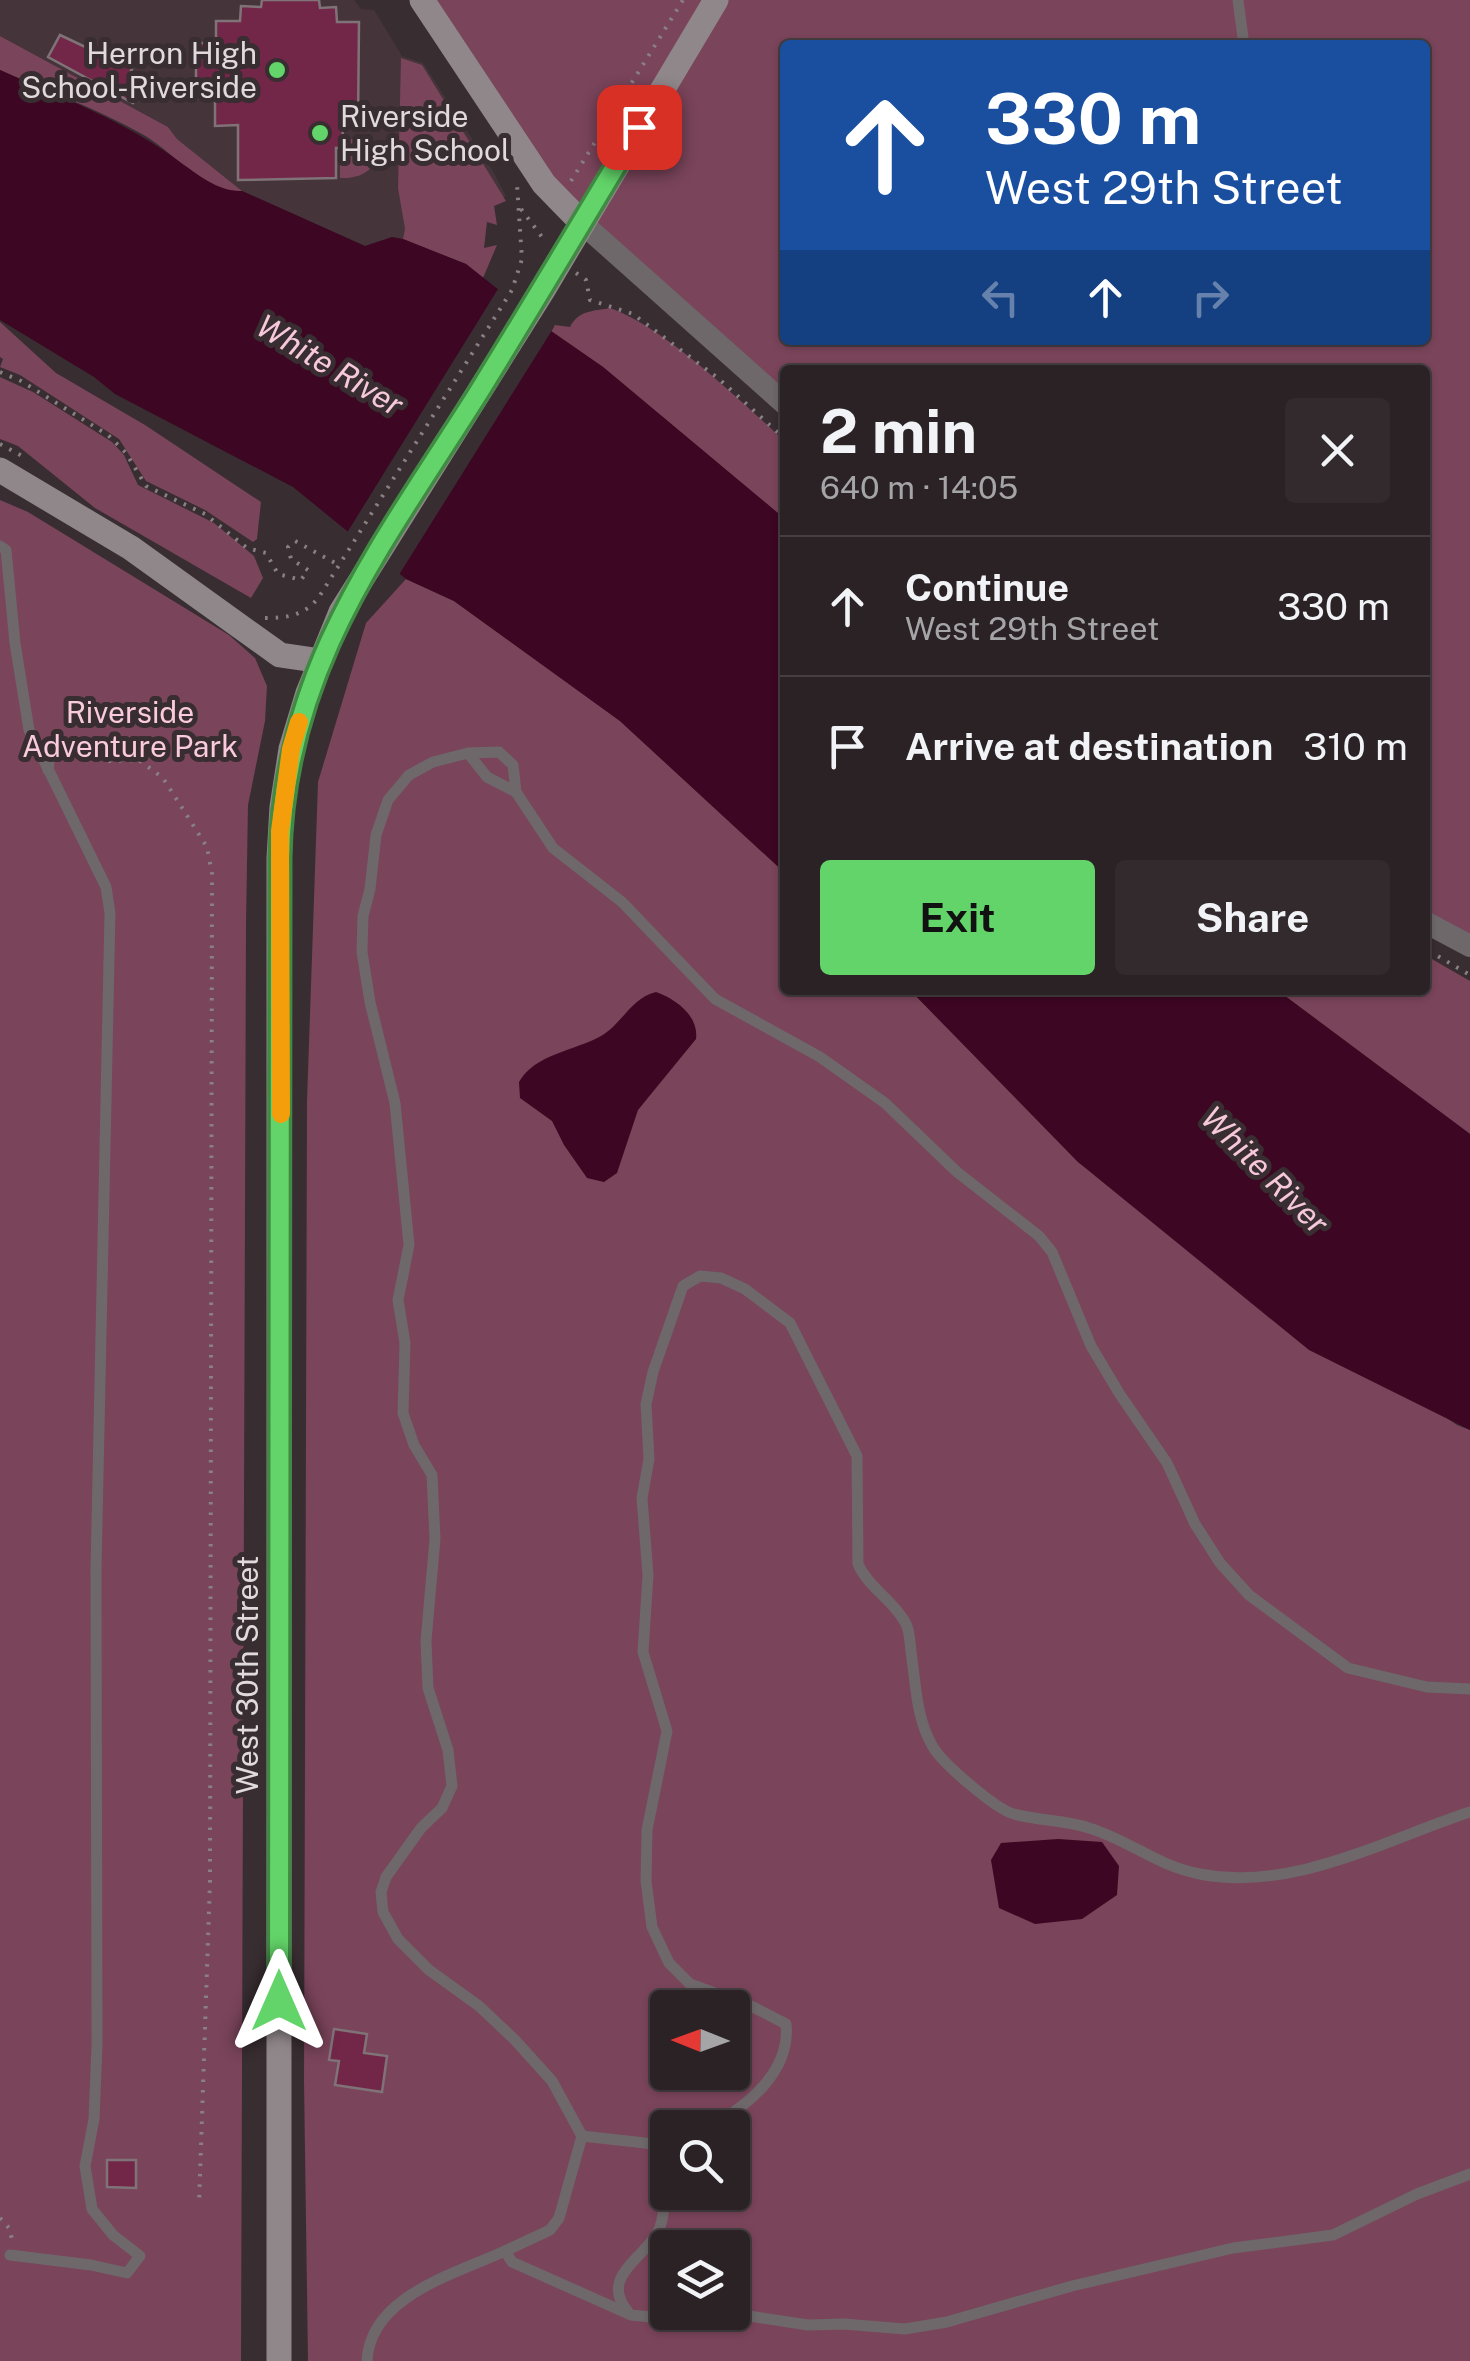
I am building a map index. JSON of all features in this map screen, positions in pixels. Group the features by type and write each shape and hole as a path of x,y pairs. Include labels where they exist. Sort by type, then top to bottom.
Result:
{"main road":[{"path":"422,0 544,184 582,222"},
{"name":"West 30th Street","path":"279,2361 280,858 282,807 291,749 341,612 543,290 716,0"},
{"path":"0,470 132,548 280,654 321,661"}],"street":[{"path":"582,222 780,400"},
{"path":"1430,925 1470,946"}],"lane":[{"path":"1238,0 1243,40"},
{"path":"0,546 6,550 5,594 29,730 106,888 110,914 96,1569 97,2044 94,2118 85,2166 92,2209 113,2236 140,2256 128,2273 10,2254"},
{"path":"48,770 51,746"},
{"path":"468,752 487,777 516,792"},
{"path":"367,2361 376,2326 396,2304 550,2230 559,2218 582,2136 552,2080 479,2006 429,1970 398,1939 383,1912 381,1892 386,1877 421,1828 442,1808 452,1786 448,1750 428,1688 426,1641 435,1538 432,1475 414,1445 403,1413 406,1343 398,1300 408,1245 396,1103 381,1052 362,952 363,916 376,834 388,800 409,776 433,762 468,752 499,752 513,765 516,792 552,848 622,902 715,999 820,1057 862,1086 957,1172 1039,1236 1052,1252 1091,1346 1118,1393 1167,1463 1195,1524 1220,1563 1249,1596 1348,1668 1427,1686 1470,1689"},
{"path":"736,2110 778,2068 788,2043 786,2024 751,2006 690,1984 668,1963 652,1927 646,1881 646,1830 667,1731 644,1652 648,1575 642,1498 649,1459 646,1404 683,1286 700,1276 721,1278 745,1289 790,1323 858,1456 858,1564 864,1577 907,1624 920,1716 944,1760 1009,1813 1086,1827 1120,1840 1145,1856 1198,1874 1237,1878 1280,1876 1470,1812"},
{"path":"582,2136 650,2144"},
{"path":"505,2251 512,2262 614,2302 630,2315 682,2320 749,2316 808,2325 905,2329 947,2322 1072,2286 1233,2248 1333,2235 1417,2194 1470,2174"},
{"path":"614,2302 618,2282 660,2227 661,2210"}],"path":[{"path":"568,185 683,0"},
{"path":"260,618 288,618 311,607 338,565 512,290 522,259 521,210 560,260 586,280 590,300 633,314 719,379 780,434"},
{"path":"0,372 21,380 108,435 126,454 146,486 205,514 247,548 266,554 278,574 301,580 306,577 308,570 291,559 288,546 295,541 338,565"},
{"path":"0,444 32,462"},
{"path":"51,746 74,757 139,760 164,778 207,847 212,874 211,1842 199,2205"},
{"path":"1430,951 1470,975"},
{"path":"0,2218 10,2228 10,2254"}],"shaded area":[{"name":"Riverside High School","path":"0,0 354,0 361,9 374,10 402,56 423,63 506,196 480,207 466,264 380,241 365,246 242,191 177,139 168,127 0,36"}],"green space":[{"path":"434,0 1470,0 1470,939 1430,915 1430,365 780,365 780,398 582,223"},
{"path":"0,36 168,127 177,139 242,191 215,186 154,141 125,125 0,70"},
{"path":"401,58 422,65 506,201 494,206 497,225 487,222 484,248 497,245 483,278 466,264 403,239 398,188"},
{"path":"346,139 360,139 363,151 382,150 366,172 340,178 340,152 347,151"},
{"path":"610,308 654,331 780,436 780,515 603,367 551,331 555,325 570,327 583,314"},
{"path":"0,322 56,373 145,425 261,502 257,539 253,542 205,510 146,481 119,439 20,375 0,367"},
{"path":"0,377 33,392 112,442 124,455 138,485 214,523 254,556 263,578 251,598 95,508 18,446 0,439"},
{"name":"Riverside Adventure Park","path":"0,500 28,512 229,635 255,658 267,686 265,721 248,805 246,923 241,2361 0,2361"},
{"path":"406,579 454,601 620,721 780,868 780,995 915,995 1078,1162 1457,1425 1470,1430 1470,2361 308,2361 304,2082 307,1101 318,782 366,623"},
{"path":"1430,958 1470,981 1470,1134 1284,995 1430,995"}],"water":[{"name":"White River","path":"0,70 116,122 217,186 242,191 365,246 392,237 466,264 603,367 780,515 780,868 620,721 454,601 406,579 293,487 115,394 0,320"},
{"path":"656,992 685,1010 694,1023 696,1039 638,1110 617,1173 604,1182 587,1178 552,1121 520,1098 519,1082 545,1059 601,1036 633,1005"},
{"name":"White River","path":"915,995 1284,995 1470,1134 1470,1430 1309,1350 1078,1162"},
{"path":"1058,1839 1102,1842 1119,1866 1117,1895 1082,1919 1035,1924 999,1908 991,1860 1001,1843"}],"pier":[{"path":"498,289 554,327 397,578 345,536"}],"building":[{"name":"Herron High School-Riverside","path":"262,0 319,0 320,8 336,7 337,22 359,22 358,126 343,126 342,148 336,148 336,178 238,180 238,125 215,126 215,98 196,98 196,43 216,43 216,21 240,21 241,6 261,7"},
{"path":"60,35 132,69 130,73 145,81 133,103 48,57"},
{"path":"334,2029 367,2034 364,2053 387,2056 382,2092 335,2085 339,2061 329,2060"},
{"path":"107,2160 136,2160 136,2188 107,2187"}],"slow traffic":[{"path":"281,1114 280,831 291,749 299,722"}],"place":[{"name":"Herron High School-Riverside","path":"277,70"},
{"name":"Riverside High School","path":"320,133"}],"route":[{"path":"279,2001 280,831 291,749 312,682 341,612 543,290 639,127"}]}
